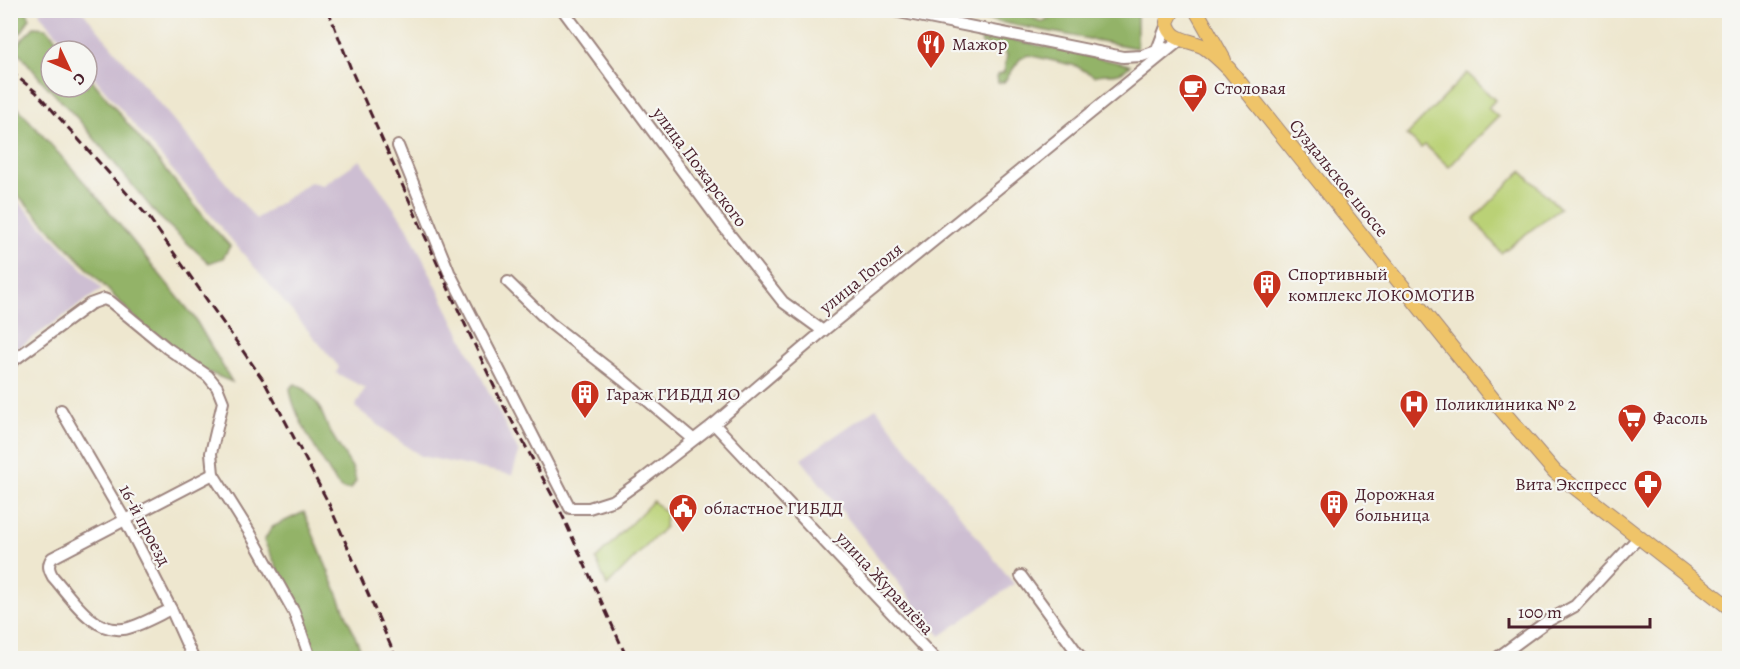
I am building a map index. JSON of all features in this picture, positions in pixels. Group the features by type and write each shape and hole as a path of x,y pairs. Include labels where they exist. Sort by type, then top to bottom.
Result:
{"main road":[{"path":"1182,40 1195,36 1201,27 1197,12"},
{"name":"Суздальское шоссе","path":"1197,12 1229,69"},
{"name":"Суздальское шоссе","path":"1171,13 1172,34 1208,50 1229,69 1500,408 1555,472 1730,608"}],"street":[{"name":"улица Пожарского","path":"563,10 723,226 783,302 823,331"},
{"path":"889,10 1123,57 1138,57 1157,52 1182,40"},
{"name":"улица Гоголя","path":"1149,66 1157,52 1171,13"},
{"name":"улица Гоголя","path":"398,146 449,272 570,508 589,508 614,500 714,424 823,331 1182,40"},
{"path":"508,282 550,323 693,439"},
{"path":"10,363 90,304 104,299 111,302 167,348 208,376 218,387 223,402 211,453 213,474 250,533 294,612 310,658"},
{"name":"16-й проезд","path":"61,410 125,520 171,609 193,658"},
{"name":"улица Журавлёва","path":"714,424 934,658"},
{"path":"171,609 124,629 115,629 94,622 53,578 49,562 52,558 213,474"},
{"path":"1497,658 1546,622 1575,606 1639,537"},
{"path":"1021,576 1081,658"}],"shaded area":[{"path":"41,10 82,11 256,219 310,182 323,185 360,160 407,227 519,453 512,475 421,456 355,407 365,388 336,373 339,367 99,83 99,39 61,39 39,13"},
{"path":"11,194 102,289 10,353"},
{"path":"876,408 1014,584 940,636 801,459"}],"green space":[{"path":"11,10 26,11 30,18 21,33 11,31"},
{"path":"995,11 1017,11 1042,22 1061,11 1137,11 1137,48 978,18"},
{"path":"34,27 46,28 56,39 39,39 39,77 16,49"},
{"path":"980,33 1130,65 1122,72 1094,76 1076,66 1028,55 1020,59 1004,82 998,83 997,75 1004,72 1007,55 1004,50 982,44"},
{"path":"1467,73 1495,100 1488,108 1498,117 1449,167 1425,145 1421,148 1407,135"},
{"path":"99,89 230,246 223,258 209,263 157,215 59,99 99,99"},
{"path":"10,99 94,193 194,317 232,382 173,358 11,188"},
{"path":"1521,171 1560,208 1501,253 1474,219"},
{"path":"295,384 306,390 319,406 329,430 353,469 356,481 351,489 343,489 337,484 309,437 292,399 290,388"},
{"path":"653,501 666,513 665,527 607,586 596,559"},
{"path":"304,512 364,658 316,658 297,608 264,541 272,527"}],"railway":[{"path":"328,10 353,74 449,290 500,399 559,508 627,658"},
{"path":"10,71 36,92 150,219 264,381 328,502 396,658"}],"place":[{"name":"Мажор","path":"931,70"},
{"name":"Столовая","path":"1193,114"},
{"name":"Спортивный комплекс ЛОКОМОТИВ","path":"1267,310"},
{"name":"Гараж ГИБДД ЯО","path":"585,420"},
{"name":"Поликлиника № 2","path":"1414,430"},
{"name":"Фасоль","path":"1632,444"},
{"name":"Вита Экспресс","path":"1648,510"},
{"name":"Дорожная больница","path":"1334,530"},
{"name":"областное ГИБДД","path":"683,534"}]}
